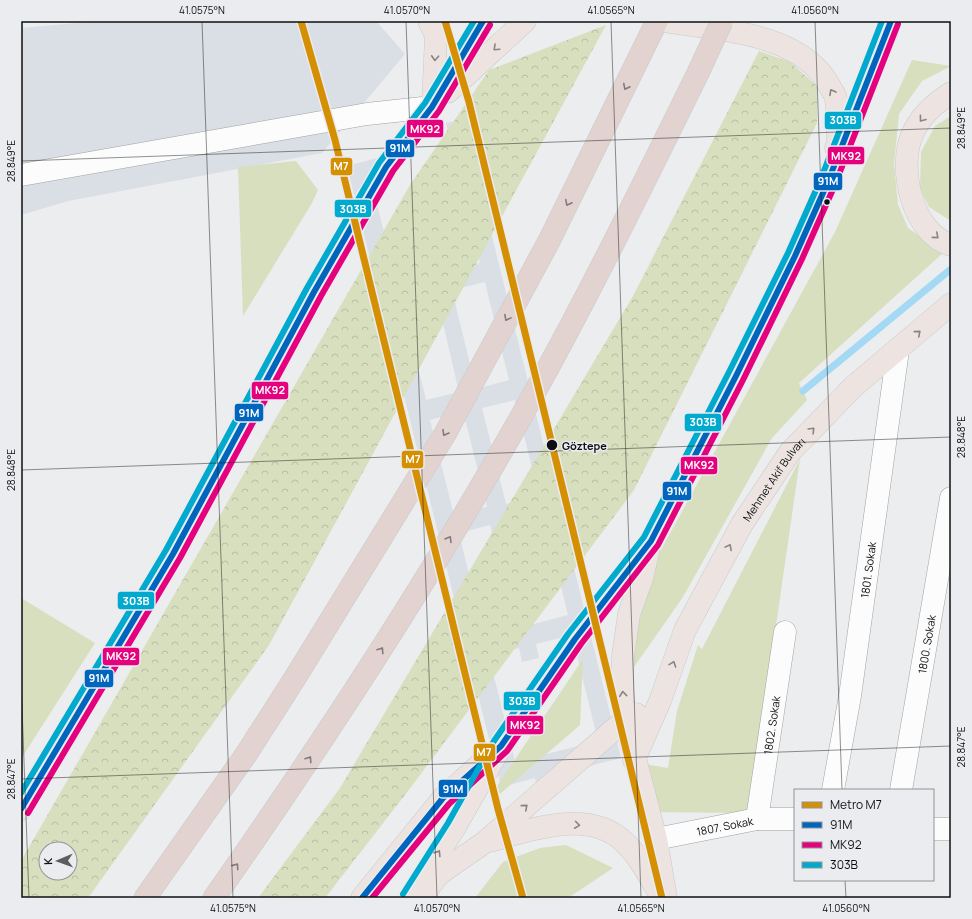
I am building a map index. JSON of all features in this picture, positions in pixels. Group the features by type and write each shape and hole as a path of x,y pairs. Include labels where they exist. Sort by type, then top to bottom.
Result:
{"highway":[{"path":"145,898 247,753 295,678 445,434 549,241 657,21"},
{"path":"214,898 383,647 518,423 617,238 722,21"}],"main road":[{"path":"430,21 436,36 432,107"},
{"path":"21,809 173,554 314,292 386,167 432,107 483,21"},
{"path":"432,107 525,21"},
{"path":"664,21 749,36 786,46 807,60 823,75 836,98 838,142 827,184"},
{"path":"410,898 455,827 501,746 575,639 650,541 736,376 795,256 827,184 891,21"},
{"path":"951,93 922,117 912,135 906,166 912,198 922,224 944,242 951,245"},
{"name":"Mehmet Akif Bulvarı","path":"634,760 660,701 685,630 694,612 742,524 790,452 853,387 951,304"},
{"path":"650,541 642,578 629,614 623,656 622,688 625,720 634,760 656,839 666,898"},
{"path":"420,898 439,874 485,842 625,720 660,701"},
{"path":"362,898 443,798 501,746"},
{"path":"485,842 528,830 564,823 603,828 623,841 638,857 662,898"}],"street":[{"path":"21,174 367,114 432,107"},
{"name":"1801. Sokak","path":"833,789 850,696 898,350"},
{"name":"1800. Sokak","path":"901,789 951,498"},
{"name":"1802. Sokak","path":"757,819 785,632"},
{"name":"1807. Sokak","path":"656,839 757,819 794,819"},
{"path":"934,829 951,829"}],"shaded area":[{"path":"99,21 376,21 405,54 322,153 68,201 21,215 21,28"},
{"path":"463,119 621,758 546,777 536,783 535,778 501,787 347,166 389,155 371,181 397,284 480,263 446,123","holes":["485,282 509,380 476,389 452,290","436,293 459,392 426,400 402,301","515,400 539,495 506,504 482,408","463,411 487,507 454,515 430,420","543,511 568,615 533,624","490,525 516,630 484,637 459,533","572,635 598,741 515,762 489,656 519,648 522,662 539,658 536,644"]}],"green space":[{"path":"606,25 269,645 88,898 21,898 21,861 410,185 489,70"},
{"path":"759,51 790,62 817,86 817,123 634,490 408,791 325,898 258,898 340,788 633,296"},
{"path":"912,60 951,66 922,81 899,114 894,164 898,205 908,228 943,253 799,383 807,400 772,438 683,597 634,667 628,642 656,559 835,232"},
{"path":"951,116 951,221 929,207 920,189 921,152 935,126"},
{"path":"296,161 318,190 312,203 243,316 238,167"},
{"path":"800,459 749,813 644,812 644,764 668,768 677,711 698,645 702,649"},
{"path":"21,598 95,643 21,759"},
{"path":"583,659 580,725 500,794 497,786"},
{"path":"566,845 613,868 568,898 475,898 503,862 540,848"}],"waterway":[{"path":"803,391 951,269"}],"metro line":[{"name":"M7","path":"301,21 335,140 498,809 523,898"},
{"name":"M7","path":"445,21 469,102 662,898"}],"transit line":[{"name":"303B","path":"21,793 166,550 307,288 379,163 425,103 474,21"},
{"name":"91M","path":"21,809 173,554 314,292 386,167 432,107 483,21"},
{"name":"303B","path":"403,894 448,823 494,741 568,634 644,537 788,253 820,181 882,21"},
{"name":"91M","path":"362,898 443,798 501,746 575,639 651,541 736,376 795,256 827,184 891,21"},
{"name":"MK92","path":"372,898 449,804 507,751 581,644 658,545 743,380 802,259 834,187 898,24"},
{"name":"MK92","path":"28,813 180,558 321,296 393,171 439,111 490,25"}],"place":[{"name":"Göztepe","path":"552,445"}]}
